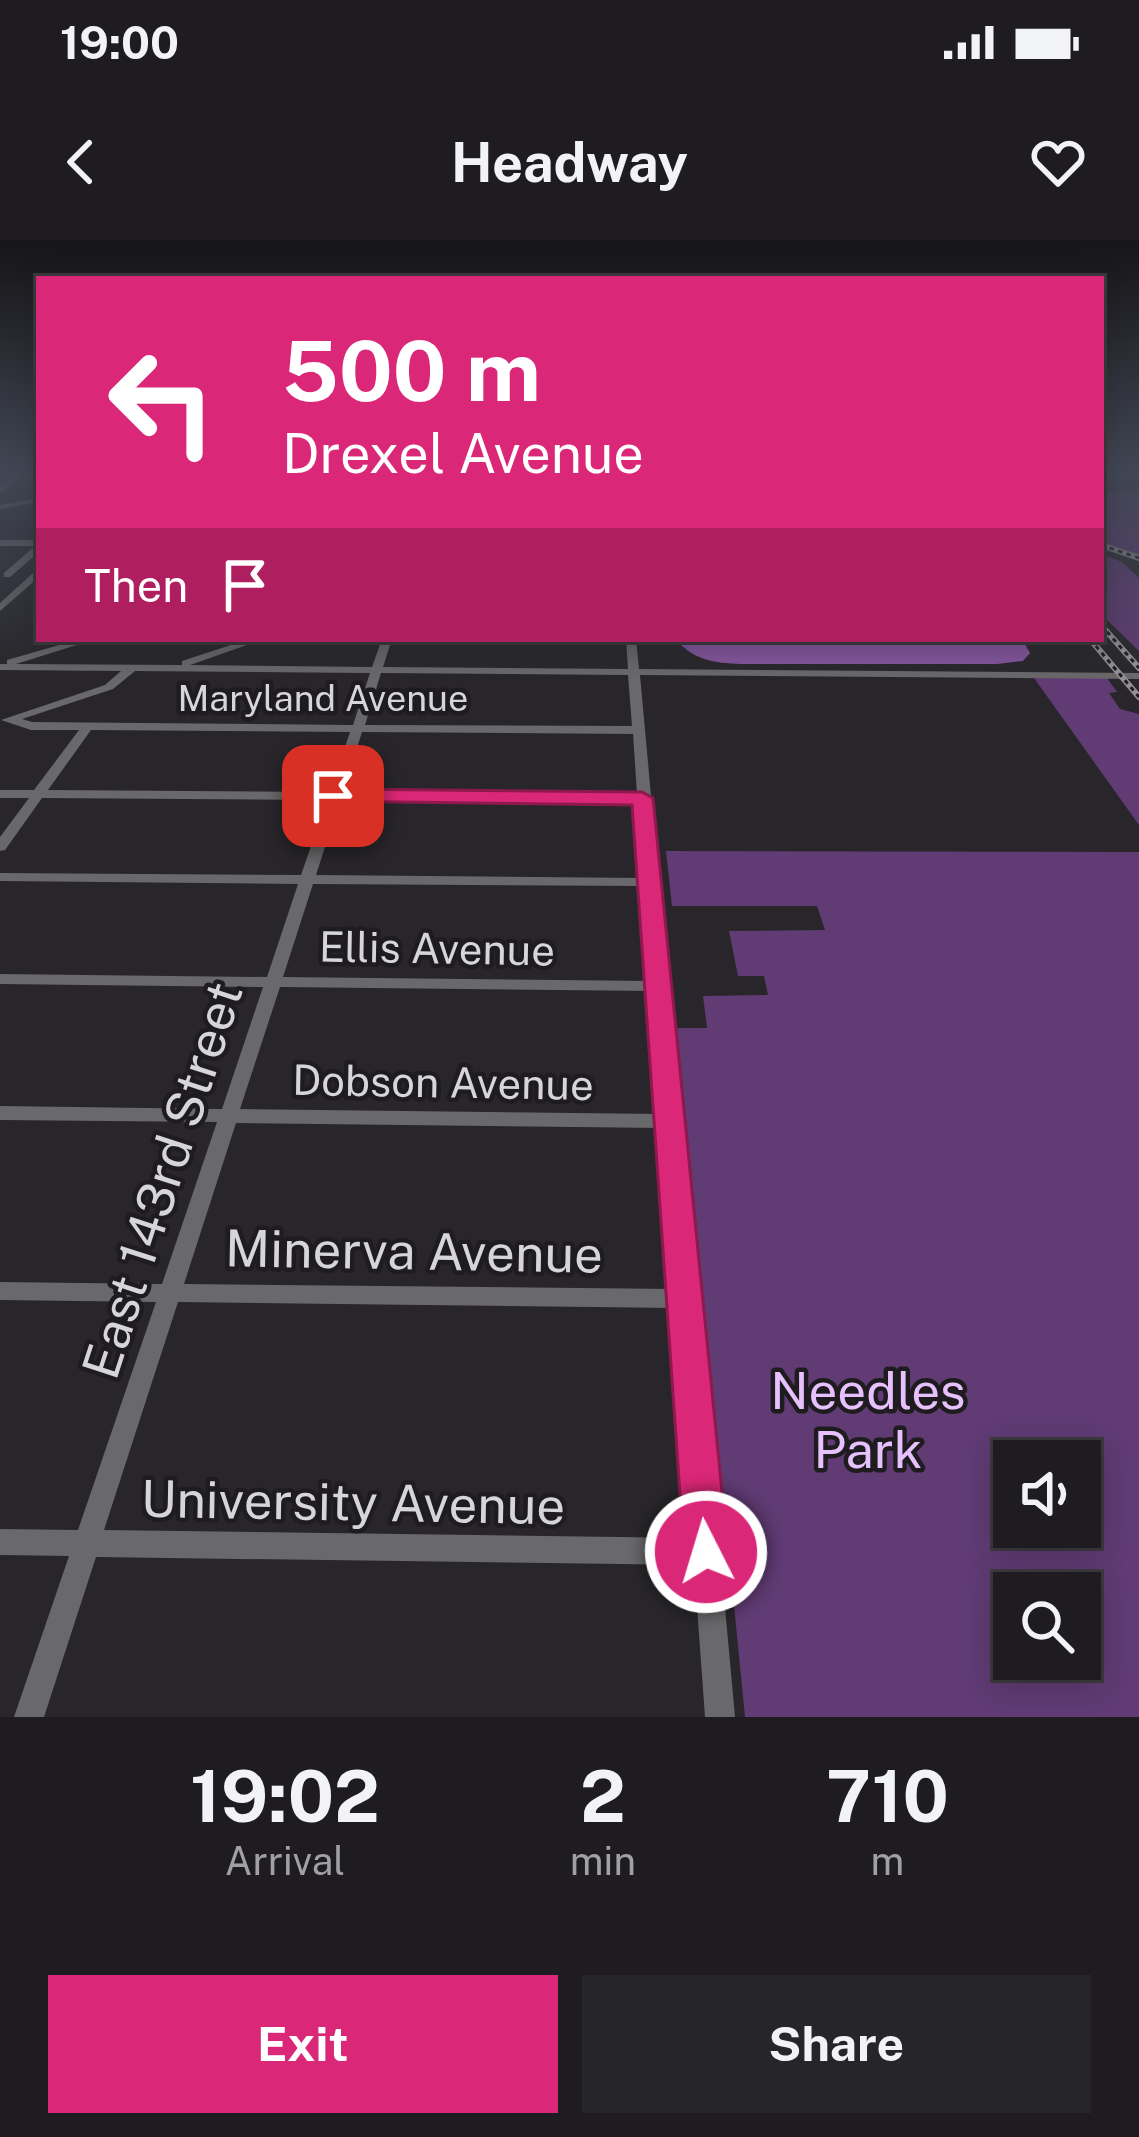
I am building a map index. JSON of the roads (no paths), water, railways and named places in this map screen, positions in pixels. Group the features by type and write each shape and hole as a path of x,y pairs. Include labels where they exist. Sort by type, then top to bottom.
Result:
{"street":[{"path":"0,543 36,545"},
{"path":"4,575 36,548"},
{"path":"4,575 36,575"},
{"path":"0,608 36,577"},
{"path":"36,662 84,642"},
{"path":"175,668 251,642"},
{"name":"East 143rd Street","path":"28,1717 386,642"},
{"path":"631,642 719,1717"},
{"path":"0,666 36,662 132,668 1139,676"},
{"path":"5,720 109,687 132,668"},
{"name":"Maryland Avenue","path":"5,720 88,727 637,730"},
{"path":"0,847 88,727"},
{"path":"0,794 642,798"},
{"path":"0,877 649,882"},
{"name":"Ellis Avenue","path":"0,980 657,986"},
{"name":"Dobson Avenue","path":"0,1113 669,1120"},
{"name":"Minerva Avenue","path":"0,1292 684,1299"},
{"name":"University Avenue","path":"0,1542 706,1552"}],"railway":[{"path":"1104,546 1139,558"},
{"path":"1104,628 1139,668"},
{"path":"1093,642 1139,697"}],"park label":[{"name":"Needles Park","path":"868,1419"}]}
